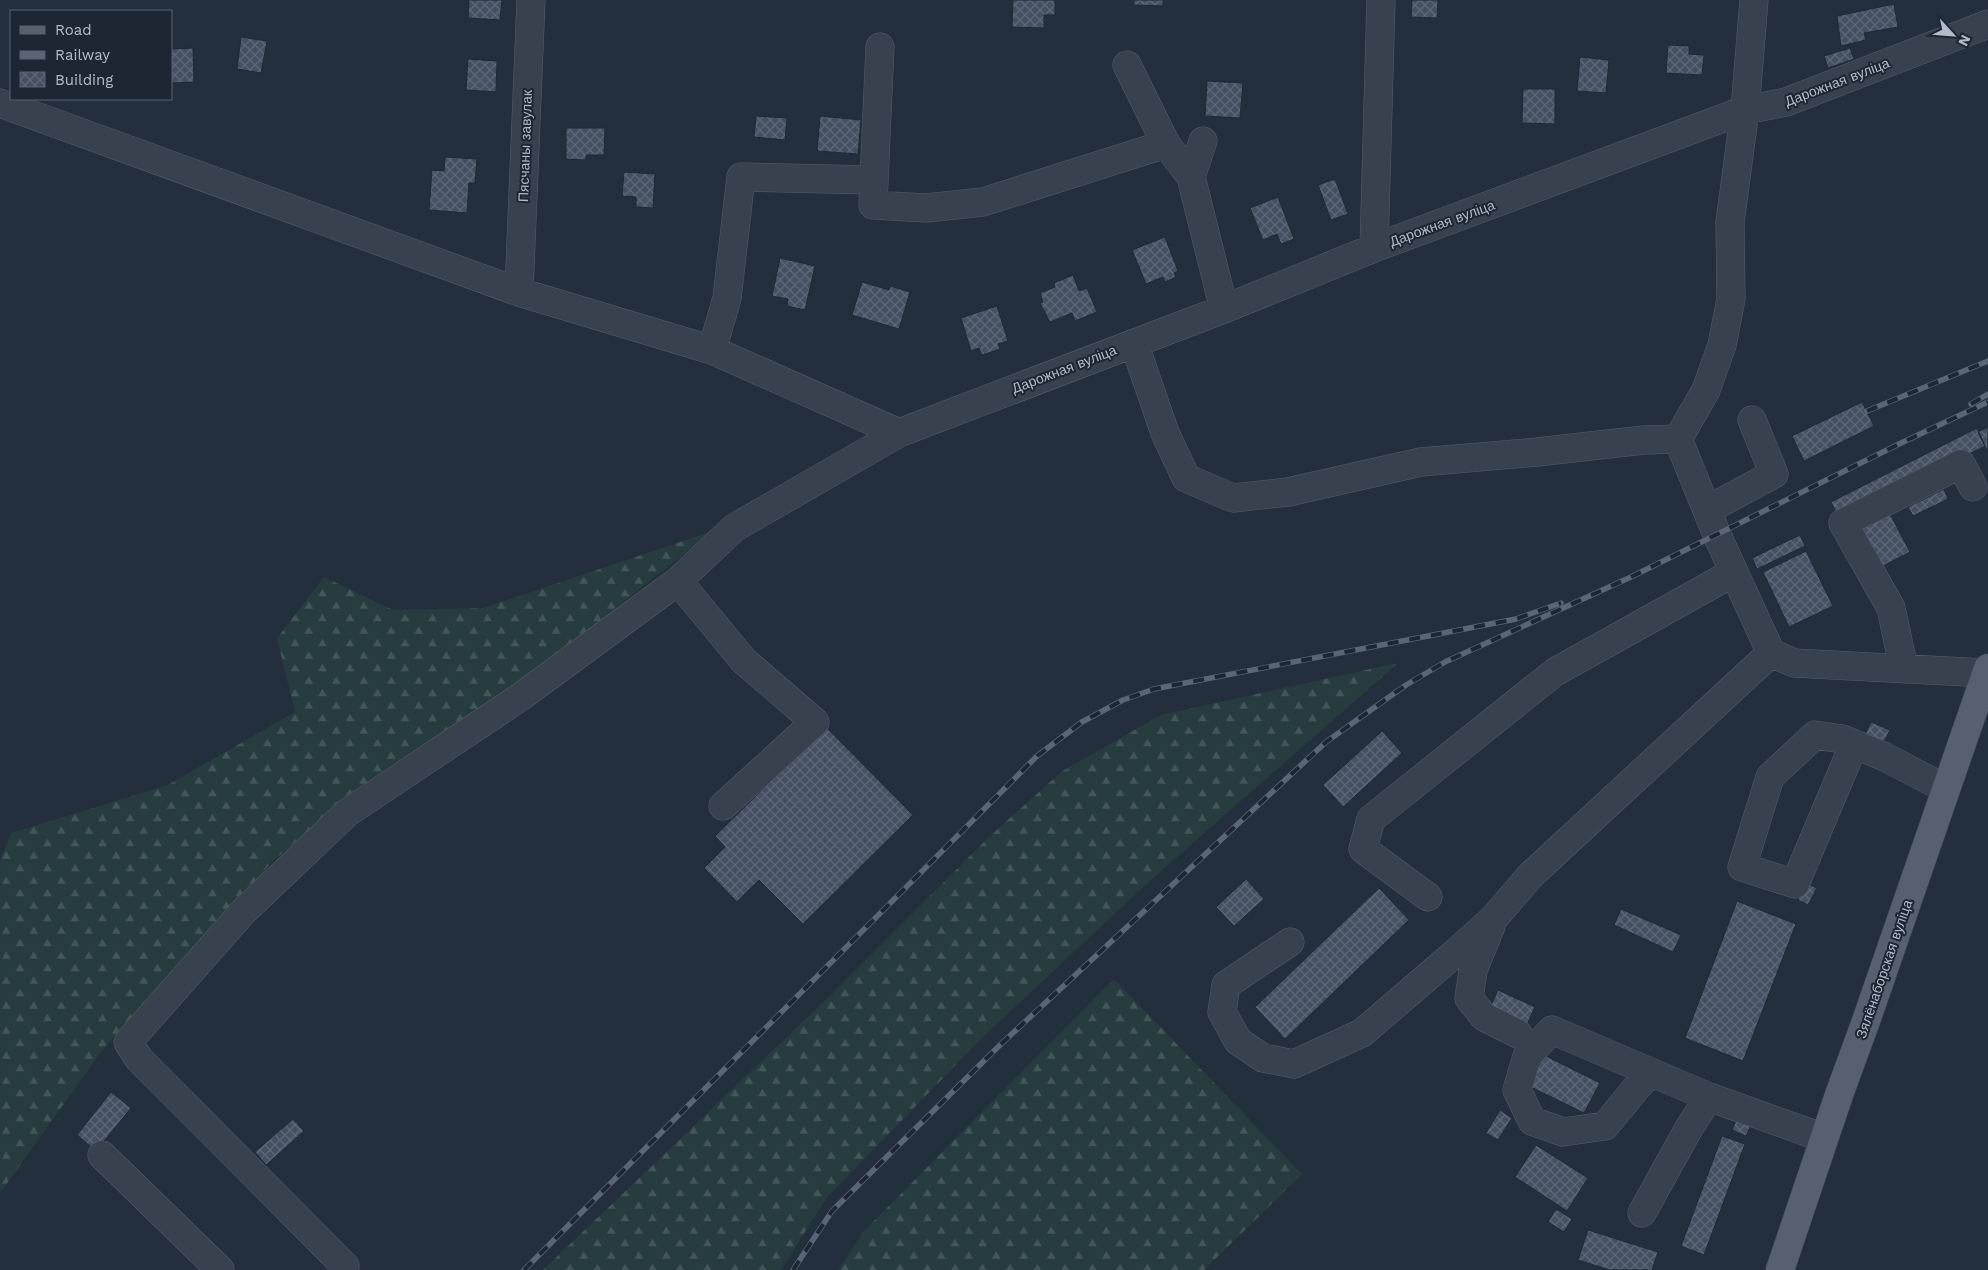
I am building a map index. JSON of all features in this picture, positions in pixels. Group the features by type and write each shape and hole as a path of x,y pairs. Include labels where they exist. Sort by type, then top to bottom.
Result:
{"main road":[{"name":"Зялёнаборская вуліца","path":"1780,1270 1987,670"}],"street":[{"name":"Пясчаны завулак","path":"519,292 531,0"},
{"path":"1374,248 1381,0"},
{"path":"1678,439 1706,390 1722,345 1731,299 1730,222 1745,110 1754,0"},
{"name":"Дарожная вуліца","path":"341,1270 344,1266 139,1059 128,1042 243,912 347,813 519,698 678,580 734,528 899,433 1224,309 1374,248 1745,110 1786,102 1988,24"},
{"path":"880,47 873,205 926,208 984,202 1166,144"},
{"path":"1127,65 1166,144 1191,177 1224,309"},
{"path":"0,103 519,292 712,350 899,433"},
{"path":"1191,177 1203,141"},
{"path":"712,350 727,298 741,177 874,180"},
{"path":"1134,343 1165,434 1186,478 1233,498 1288,492 1421,462 1644,440 1678,439"},
{"path":"1707,510 1774,474 1752,420"},
{"path":"1678,439 1734,574 1771,653 1794,663 1904,669 1987,670"},
{"path":"1904,669 1891,608 1843,523 1961,464 1973,486"},
{"path":"1428,898 1363,849 1371,819 1555,672 1734,574"},
{"path":"678,580 744,661 815,722 724,806"},
{"path":"1290,942 1226,985 1222,1012 1238,1041 1263,1058 1294,1064 1362,1033 1454,954 1494,918 1531,875 1771,653"},
{"path":"1854,744 1795,884 1742,867 1770,777 1815,735 1842,739 1854,744 1885,757 1946,789"},
{"path":"1494,918 1473,970 1470,998 1484,1017 1518,1034"},
{"path":"1652,1074 1642,1081 1605,1126 1563,1132 1532,1121 1517,1090 1527,1056 1552,1030 1709,1097 1824,1138"},
{"path":"1642,1213 1688,1128 1709,1097"},
{"path":"102,1155 220,1270"}],"green space":[{"path":"713,531 509,693 355,790 272,862 104,1048 0,1193 0,861 11,833 168,785 295,712 277,638 324,577 393,610 483,608"},
{"path":"1398,663 1153,878 985,1035 827,1197 781,1270 543,1270 834,992 989,837 1061,772 1161,715"},
{"path":"1114,979 1302,1174 1204,1270 838,1270 864,1231"}],"building":[{"path":"469,0 502,0 500,20 468,18"},
{"path":"1013,0 1055,0 1055,15 1044,15 1044,28 1012,27"},
{"path":"1134,0 1163,0 1163,6 1134,5"},
{"path":"1412,0 1438,0 1437,18 1411,17"},
{"path":"1894,4 1898,27 1864,33 1866,40 1841,46 1837,16"},
{"path":"241,37 267,41 261,73 237,69"},
{"path":"1668,45 1689,46 1689,54 1704,55 1702,75 1666,73"},
{"path":"193,48 194,82 172,83 172,49"},
{"path":"1850,48 1854,59 1828,68 1824,56"},
{"path":"1580,57 1609,60 1606,93 1577,91"},
{"path":"468,59 497,61 496,92 466,90"},
{"path":"1207,81 1243,83 1240,118 1205,116"},
{"path":"1523,89 1555,89 1555,124 1522,123"},
{"path":"756,116 787,118 785,140 754,137"},
{"path":"820,116 861,120 858,154 817,151"},
{"path":"566,128 605,128 604,155 586,155 586,160 566,159"},
{"path":"445,157 477,159 475,183 469,183 467,213 429,210 432,170 444,171"},
{"path":"624,172 655,174 653,208 636,207 636,197 622,196"},
{"path":"1335,179 1348,214 1331,220 1318,185"},
{"path":"1278,197 1294,239 1281,244 1277,234 1263,240 1250,208"},
{"path":"1165,237 1178,271 1174,273 1176,277 1165,282 1163,277 1146,284 1132,250"},
{"path":"780,258 815,266 805,310 787,306 788,299 772,296"},
{"path":"1073,275 1079,291 1087,288 1097,312 1075,321 1072,313 1050,322 1040,303 1043,302 1040,293 1055,287 1054,283"},
{"path":"862,282 889,290 890,286 910,292 899,329 852,315"},
{"path":"997,306 1008,341 998,344 1000,349 982,355 979,348 971,351 961,318"},
{"path":"1862,402 1874,426 1804,461 1792,436"},
{"path":"1988,427 1988,452 1978,432"},
{"path":"1977,428 1985,446 1916,481 1912,473 1836,512 1831,502"},
{"path":"1944,489 1948,499 1913,516 1908,507"},
{"path":"1889,512 1910,552 1875,570 1854,530"},
{"path":"1800,535 1805,546 1757,569 1752,558"},
{"path":"1806,551 1833,606 1789,627 1763,572"},
{"path":"1871,722 1890,730 1883,744 1865,735"},
{"path":"826,727 913,815 803,924 759,880 737,902 704,868 725,847 715,836"},
{"path":"1382,731 1402,753 1343,807 1323,785"},
{"path":"1246,879 1264,899 1234,926 1216,907"},
{"path":"1806,883 1817,888 1808,905 1798,900"},
{"path":"1379,888 1409,920 1285,1039 1255,1007"},
{"path":"1737,901 1796,924 1743,1061 1685,1038"},
{"path":"1621,909 1681,935 1673,952 1614,925"},
{"path":"1498,990 1535,1007 1525,1029 1488,1012"},
{"path":"1544,1055 1600,1083 1584,1113 1529,1086"},
{"path":"111,1092 131,1108 96,1151 77,1135"},
{"path":"1500,1110 1512,1118 1498,1140 1486,1133"},
{"path":"1739,1114 1753,1121 1746,1136 1732,1130"},
{"path":"293,1119 304,1131 266,1165 255,1152"},
{"path":"1722,1136 1745,1144 1704,1255 1681,1246"},
{"path":"1536,1145 1588,1178 1567,1211 1515,1177"},
{"path":"1556,1209 1572,1219 1564,1232 1548,1222"},
{"path":"1588,1230 1658,1252 1652,1270 1610,1270 1578,1260"}],"railway":[{"path":"1867,411 1988,361"},
{"path":"1971,404 1988,394"},
{"path":"793,1270 832,1211 1000,1045 1326,742 1406,685 1445,662 1631,577 1988,402"},
{"path":"524,1270 1037,756 1082,722 1123,700 1154,689 1516,619 1561,603"}]}
